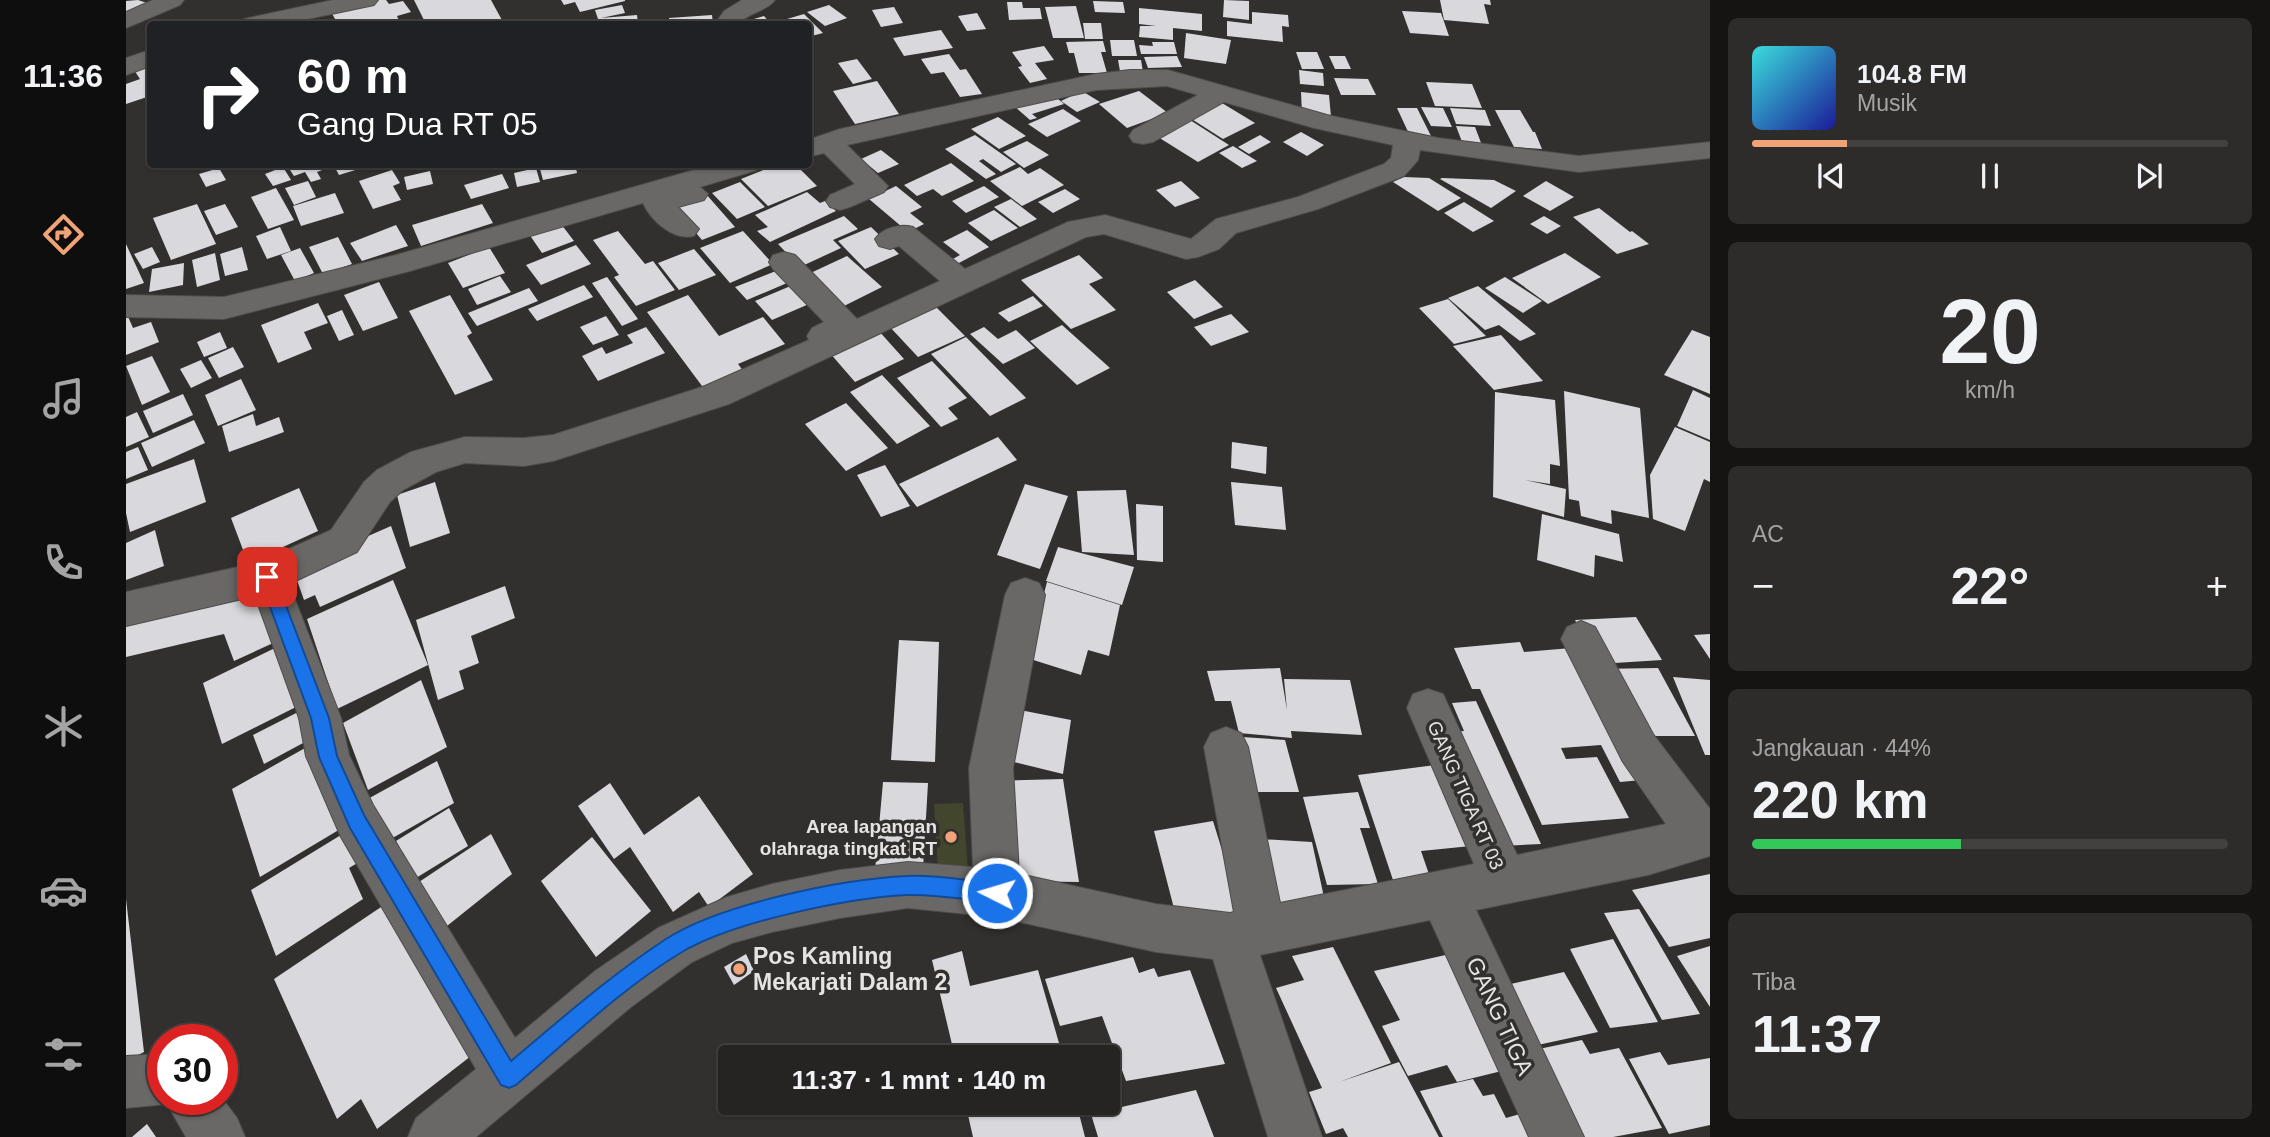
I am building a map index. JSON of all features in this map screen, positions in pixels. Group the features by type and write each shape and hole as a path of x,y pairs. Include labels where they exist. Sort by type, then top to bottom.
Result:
{"street":[{"path":"126,21 172,0"},
{"path":"283,21 324,17 366,0"},
{"path":"728,21 735,13 763,0"},
{"path":"126,67 147,58"},
{"path":"819,146 877,129 1130,78 1168,78 1323,122 1408,140 1579,164 1710,150"},
{"path":"1143,136 1219,94"},
{"path":"126,609 267,577 344,541 377,492 390,480 424,462 466,450 524,452 552,449 717,395 1078,229 1105,224 1186,249 1197,249 1218,236 1226,226 1308,203 1394,170 1404,160 1408,140"},
{"path":"819,146 874,186 840,201"},
{"path":"126,306 224,309 399,264 733,168"},
{"path":"684,229 657,204 720,188 708,175"},
{"path":"890,239 903,234 962,283"},
{"path":"784,262 845,325 823,336 829,345"},
{"path":"267,577 320,718 328,757 357,821 509,1077"},
{"path":"997,893 990,768 1024,595"},
{"path":"435,1137 613,989 675,945 727,921 840,894 908,885 997,893 1156,928 1246,934 1648,852 1706,835 1638,748 1581,639"},
{"name":"GANG TIGA RT 03","path":"1428,708 1505,882"},
{"path":"1226,747 1246,934 1295,1137"},
{"name":"GANG TIGA","path":"1443,894 1557,1137"},
{"path":"126,1082 147,1081"},
{"path":"202,1115 218,1137"}],"green space":[{"name":"Area lapangan olahraga tingkat RT","path":"963,803 968,870 938,871 934,804"}],"building":[{"path":"138,0 147,3 126,14 126,1"},
{"path":"386,0 389,4 403,1 411,12 397,16 399,21 336,21 331,12"},
{"path":"414,0 491,0 502,21 424,21"},
{"path":"561,0 625,1 580,12 575,2 564,5"},
{"path":"1224,0 1249,1 1249,20 1223,17"},
{"path":"1440,0 1490,0 1491,5 1484,4 1489,24 1444,20"},
{"path":"1093,1 1123,2 1125,13 1095,12"},
{"path":"1007,2 1022,2 1023,8 1040,8 1042,19 1009,20"},
{"path":"622,5 625,13 601,18 637,15 638,21 593,21 598,19 595,10"},
{"path":"829,5 847,18 825,26 807,12"},
{"path":"1076,6 1084,38 1053,38 1045,7"},
{"path":"894,7 903,23 881,27 872,10"},
{"path":"1139,8 1202,14 1202,31 1173,28 1173,40 1139,37 1140,26 1156,26 1139,24"},
{"path":"1402,11 1441,13 1449,36 1410,33"},
{"path":"1252,12 1288,15 1289,27 1282,26 1283,42 1227,36 1227,21 1252,24"},
{"path":"977,13 986,29 967,31 958,16"},
{"path":"804,14 811,21 780,21"},
{"path":"712,15 713,21 670,21 669,18"},
{"path":"764,16 768,21 747,21"},
{"path":"812,22 823,33 812,36"},
{"path":"1083,23 1101,23 1103,39 1085,39"},
{"path":"941,30 953,48 904,56 893,38"},
{"path":"1186,33 1231,40 1226,64 1184,58"},
{"path":"1110,40 1134,40 1137,56 1112,56"},
{"path":"1103,41 1106,52 1101,52 1107,73 1079,73 1074,53 1069,53 1066,42"},
{"path":"1152,42 1174,42 1177,54 1141,54 1139,45 1153,46"},
{"path":"1044,46 1054,60 1035,63 1047,79 1030,83 1018,67 1022,66 1012,52"},
{"path":"1296,52 1317,52 1324,69 1302,69"},
{"path":"949,54 960,70 966,69 982,94 960,97 944,72 931,74 921,59"},
{"path":"1177,56 1182,67 1148,68 1144,57"},
{"path":"1329,56 1345,56 1351,69 1335,69"},
{"path":"857,59 872,79 853,84 838,63"},
{"path":"1118,60 1141,60 1143,72 1120,71"},
{"path":"147,66 147,97 126,104 126,84 140,79 134,70"},
{"path":"1299,70 1323,73 1324,86 1300,84"},
{"path":"1334,78 1368,79 1376,95 1341,95"},
{"path":"877,81 899,114 855,124 833,91"},
{"path":"1426,82 1472,84 1482,108 1435,106"},
{"path":"1082,91 1100,102 1077,112 1061,101"},
{"path":"1139,91 1168,113 1127,128 1099,104"},
{"path":"1301,92 1329,95 1331,117 1302,114"},
{"path":"1052,94 1064,104 1032,114 1037,118 1030,120 1014,106"},
{"path":"1222,103 1255,123 1223,139 1190,118"},
{"path":"1421,107 1443,108 1452,127 1431,126"},
{"path":"1397,108 1417,108 1431,136 1410,136"},
{"path":"1450,108 1485,110 1491,126 1456,124"},
{"path":"1063,109 1081,121 1047,137 1028,124"},
{"path":"1495,110 1520,110 1535,132 1542,149 1514,147"},
{"path":"998,117 1026,136 999,149 971,129"},
{"path":"1190,120 1229,145 1198,162 1158,137"},
{"path":"1456,126 1475,127 1483,148 1464,147"},
{"path":"1301,132 1324,145 1307,156 1283,142"},
{"path":"975,135 1016,164 1001,172 983,159 979,161 996,174 986,179 945,149"},
{"path":"1260,135 1271,142 1249,154 1238,147"},
{"path":"1027,141 1049,155 1024,168 1003,152"},
{"path":"1233,146 1257,161 1242,168 1219,153"},
{"path":"881,150 899,164 878,173 861,159"},
{"path":"951,163 974,181 942,196 933,189 917,196 904,185"},
{"path":"1020,167 1028,174 1040,168 1064,185 1022,206 990,181"},
{"path":"219,168 226,180 206,187 199,174"},
{"path":"284,168 291,180 273,186 265,174"},
{"path":"289,168 325,169 317,172 321,179 311,182 305,172 294,176"},
{"path":"335,168 362,168 339,175"},
{"path":"536,168 540,182 517,187 514,173"},
{"path":"576,168 577,173 543,180 540,169"},
{"path":"768,168 799,168 817,186 768,206 741,179"},
{"path":"392,170 400,183 393,186 401,200 373,209 359,181"},
{"path":"430,171 433,184 407,190 404,177"},
{"path":"502,174 509,188 471,199 464,185"},
{"path":"1404,177 1429,178 1461,198 1438,211 1393,182"},
{"path":"1440,179 1494,180 1516,191 1491,208"},
{"path":"308,181 316,197 294,205 285,188"},
{"path":"1181,181 1200,198 1175,207 1156,190"},
{"path":"1546,181 1574,197 1550,211 1523,196"},
{"path":"740,182 765,207 737,219 712,193"},
{"path":"896,186 922,207 910,213 924,224 908,232 869,199"},
{"path":"984,186 999,197 966,213 952,201"},
{"path":"276,188 294,220 268,229 251,197"},
{"path":"1065,189 1080,199 1053,213 1038,202"},
{"path":"807,192 820,203 825,201 836,211 770,242 757,231 768,227 755,215"},
{"path":"335,193 344,213 301,226 293,206"},
{"path":"706,194 735,227 702,240 674,207"},
{"path":"1011,199 1037,219 1020,227 994,207"},
{"path":"1464,202 1494,221 1473,232 1444,213"},
{"path":"197,204 216,244 171,260 153,218"},
{"path":"225,204 238,227 216,235 204,211"},
{"path":"482,204 493,223 421,246 412,225"},
{"path":"1599,208 1649,244 1617,254 1573,217"},
{"path":"994,210 1018,228 991,241 968,223"},
{"path":"844,216 858,229 833,240 841,248 800,267 778,244"},
{"path":"1544,216 1561,226 1547,234 1530,224"},
{"path":"558,220 574,241 542,253 527,231"},
{"path":"396,225 408,246 362,261 350,243"},
{"path":"280,227 291,251 267,259 256,236"},
{"path":"871,227 899,254 865,269 838,241"},
{"path":"967,230 989,247 957,264 951,260 960,255 943,242"},
{"path":"618,231 645,264 653,261 675,290 636,306 614,277 619,275 593,240"},
{"path":"743,231 773,264 730,283 700,248"},
{"path":"338,237 352,264 323,274 309,247"},
{"path":"126,244 144,283 126,289"},
{"path":"576,245 591,264 541,285 526,265"},
{"path":"152,247 160,262 143,269 134,254"},
{"path":"242,247 248,270 225,276 220,254"},
{"path":"489,247 505,273 463,288 448,263"},
{"path":"300,248 314,273 295,281 281,255"},
{"path":"694,249 716,275 679,290 658,263"},
{"path":"215,253 220,280 197,287 192,260"},
{"path":"1565,253 1601,277 1548,304 1512,278"},
{"path":"1079,255 1103,278 1089,284 1116,310 1071,329 1021,280"},
{"path":"847,256 882,287 836,310 802,277"},
{"path":"184,263 183,285 149,292 152,269"},
{"path":"776,271 787,283 747,300 735,287"},
{"path":"500,276 511,292 477,305 468,289"},
{"path":"607,277 638,319 622,326 592,283"},
{"path":"1505,277 1542,301 1523,313 1485,288"},
{"path":"1195,280 1223,307 1194,319 1167,292"},
{"path":"379,282 398,318 363,331 344,295"},
{"path":"584,285 593,297 537,321 528,309"},
{"path":"793,285 809,304 772,320 755,301"},
{"path":"1478,286 1536,334 1520,341 1499,325 1485,330 1448,298"},
{"path":"529,288 538,301 477,326 468,313"},
{"path":"450,295 472,333 467,336 493,380 455,395 409,311"},
{"path":"688,295 719,336 763,317 785,344 738,364 744,372 705,390 647,312"},
{"path":"1033,296 1043,306 1009,322 998,313"},
{"path":"1448,299 1486,336 1454,344 1419,308"},
{"path":"318,303 328,323 304,332 312,349 278,363 261,325"},
{"path":"935,306 965,336 918,357 889,326"},
{"path":"342,310 354,335 339,341 327,316"},
{"path":"126,312 133,328 151,322 159,342 126,355"},
{"path":"1231,314 1249,332 1211,346 1194,327"},
{"path":"606,316 619,335 593,345 580,327"},
{"path":"1062,325 1110,368 1077,385 1030,341"},
{"path":"646,327 665,353 598,381 582,356 602,347 606,354 633,343 627,335"},
{"path":"984,327 998,339 1016,330 1035,348 1003,364 970,334"},
{"path":"878,330 904,359 855,382 829,352"},
{"path":"1692,330 1710,337 1710,394 1664,375"},
{"path":"220,332 227,348 204,357 197,342"},
{"path":"1501,335 1543,381 1494,390 1453,346"},
{"path":"966,337 1026,398 990,416 931,354"},
{"path":"233,347 244,367 219,378 208,358"},
{"path":"152,356 170,392 142,405 126,366"},
{"path":"201,360 212,378 191,388 180,369"},
{"path":"932,361 967,398 948,408 958,419 941,427 897,378"},
{"path":"882,375 930,426 897,444 850,392"},
{"path":"241,379 256,410 218,426 205,395"},
{"path":"1693,390 1710,398 1710,440 1677,426"},
{"path":"1564,391 1640,408 1649,518 1611,510 1612,524 1581,516 1579,501 1569,499"},
{"path":"1495,392 1555,400 1560,466 1550,464 1550,484 1525,480 1566,489 1564,517 1493,497"},
{"path":"183,394 193,415 153,433 143,411"},
{"path":"846,403 888,448 846,471 805,424"},
{"path":"137,412 149,437 126,447 126,417"},
{"path":"253,414 256,426 279,417 284,432 229,452 222,426"},
{"path":"194,420 205,443 152,467 141,443"},
{"path":"1675,427 1710,442 1710,482 1704,479 1685,531 1653,519 1650,475"},
{"path":"998,437 1017,460 917,507 899,484"},
{"path":"1232,442 1267,447 1266,474 1231,468"},
{"path":"138,447 148,470 126,479 126,452"},
{"path":"194,459 206,502 130,532 126,513 126,484"},
{"path":"885,465 910,506 881,517 857,475"},
{"path":"435,482 450,533 410,547 397,495"},
{"path":"1231,482 1282,487 1286,530 1235,525"},
{"path":"1025,484 1068,496 1040,569 997,555"},
{"path":"299,488 318,531 248,563 231,518"},
{"path":"1126,490 1134,555 1082,552 1077,491"},
{"path":"1136,504 1163,506 1163,562 1137,560"},
{"path":"1542,514 1619,534 1623,562 1595,555 1594,577 1537,560"},
{"path":"391,526 406,568 320,607 315,595 304,600 293,569"},
{"path":"155,530 164,566 126,580 126,543"},
{"path":"1058,547 1134,567 1122,605 1046,581"},
{"path":"393,580 428,665 337,709 307,619"},
{"path":"1047,582 1120,605 1109,656 1088,650 1081,675 1027,658"},
{"path":"505,586 515,618 471,636 479,663 459,671 464,689 438,700 416,620"},
{"path":"262,587 282,639 234,661 224,634 126,657 126,619"},
{"path":"1636,617 1662,660 1599,664 1575,620"},
{"path":"1710,634 1710,659 1694,635"},
{"path":"899,640 939,642 935,762 891,760"},
{"path":"1520,642 1524,652 1583,647 1642,780 1620,782 1601,745 1561,748 1566,759 1597,757 1629,818 1542,825 1480,689 1472,689 1454,648"},
{"path":"277,647 300,705 222,744 203,683"},
{"path":"1280,668 1287,710 1284,679 1350,680 1362,735 1291,731 1292,738 1239,733 1231,701 1215,701 1207,671"},
{"path":"1658,668 1695,736 1633,736 1598,669"},
{"path":"1673,677 1710,680 1710,755 1705,755"},
{"path":"421,680 447,747 368,790 343,723"},
{"path":"1476,701 1541,844 1502,846 1450,732 1464,731 1452,703"},
{"path":"306,708 318,735 264,764 253,735"},
{"path":"1009,708 1071,720 1063,774 997,758"},
{"path":"1242,737 1285,740 1299,792 1252,792"},
{"path":"314,743 347,825 260,877 232,789"},
{"path":"437,761 454,803 382,844 364,801"},
{"path":"1443,764 1481,845 1421,851 1432,883 1395,886 1358,775"},
{"path":"1063,779 1079,882 1019,881 994,781"},
{"path":"883,782 928,783 923,869 874,882"},
{"path":"610,783 644,835 699,796 753,874 709,907 699,892 673,912 630,847 614,859 578,806"},
{"path":"1358,792 1370,828 1360,828 1378,884 1327,885 1303,797"},
{"path":"449,808 468,846 416,878 396,841"},
{"path":"1213,821 1243,918 1178,924 1154,831"},
{"path":"354,827 369,856 349,868 363,899 276,956 251,890"},
{"path":"491,834 512,874 447,926 416,884"},
{"path":"592,837 651,911 596,957 541,881"},
{"path":"1260,839 1312,842 1327,911 1271,908"},
{"path":"1710,874 1710,938 1669,947 1632,890"},
{"path":"126,899 144,1052 126,1061"},
{"path":"390,901 471,1056 377,1129 361,1099 337,1119 274,979"},
{"path":"1639,909 1700,1014 1662,1020 1604,913"},
{"path":"1613,939 1658,1022 1610,1028 1570,949"},
{"path":"1710,946 1710,1007 1677,956"},
{"path":"1333,947 1391,1063 1339,1082 1399,1062 1439,1137 1348,1137 1343,1128 1326,1134 1309,1092 1322,1088 1276,988 1304,980 1292,956"},
{"path":"962,951 970,986 1038,970 1060,1045 952,1045 932,960"},
{"path":"1459,952 1522,1066 1457,1082 1447,1065 1408,1076 1382,1026 1400,1020 1374,971"},
{"name":"Pos Kamling Mekarjati Dalam 2","path":"746,954 754,971 734,985 724,967"},
{"path":"1133,957 1139,973 1154,968 1158,977 1190,970 1225,1064 1126,1081 1120,1065 1120,1045 1113,1045 1102,1016 1060,1026 1045,979"},
{"path":"1564,972 1598,1032 1533,1046 1502,986"},
{"path":"1582,1040 1590,1054 1619,1048 1662,1128 1613,1137 1576,1137 1534,1050"},
{"path":"1660,1052 1668,1065 1710,1058 1710,1125 1669,1134 1629,1059"},
{"path":"1473,1079 1483,1096 1494,1094 1506,1118 1527,1112 1540,1137 1443,1137 1420,1091"},
{"path":"1196,1090 1214,1137 1098,1137 1091,1115 1120,1115 1120,1107"},
{"path":"968,1115 1079,1115 1085,1137 973,1137"},
{"path":"147,1124 156,1137 132,1137"}],"place":[{"name":"Area lapangan olahraga tingkat RT","path":"951,837"},
{"name":"Pos Kamling Mekarjati Dalam 2","path":"739,969"}],"route":[{"path":"267,577 320,718 328,757 357,821 509,1077 613,989 675,945 727,921 772,908 840,894 908,885 997,893"}]}
